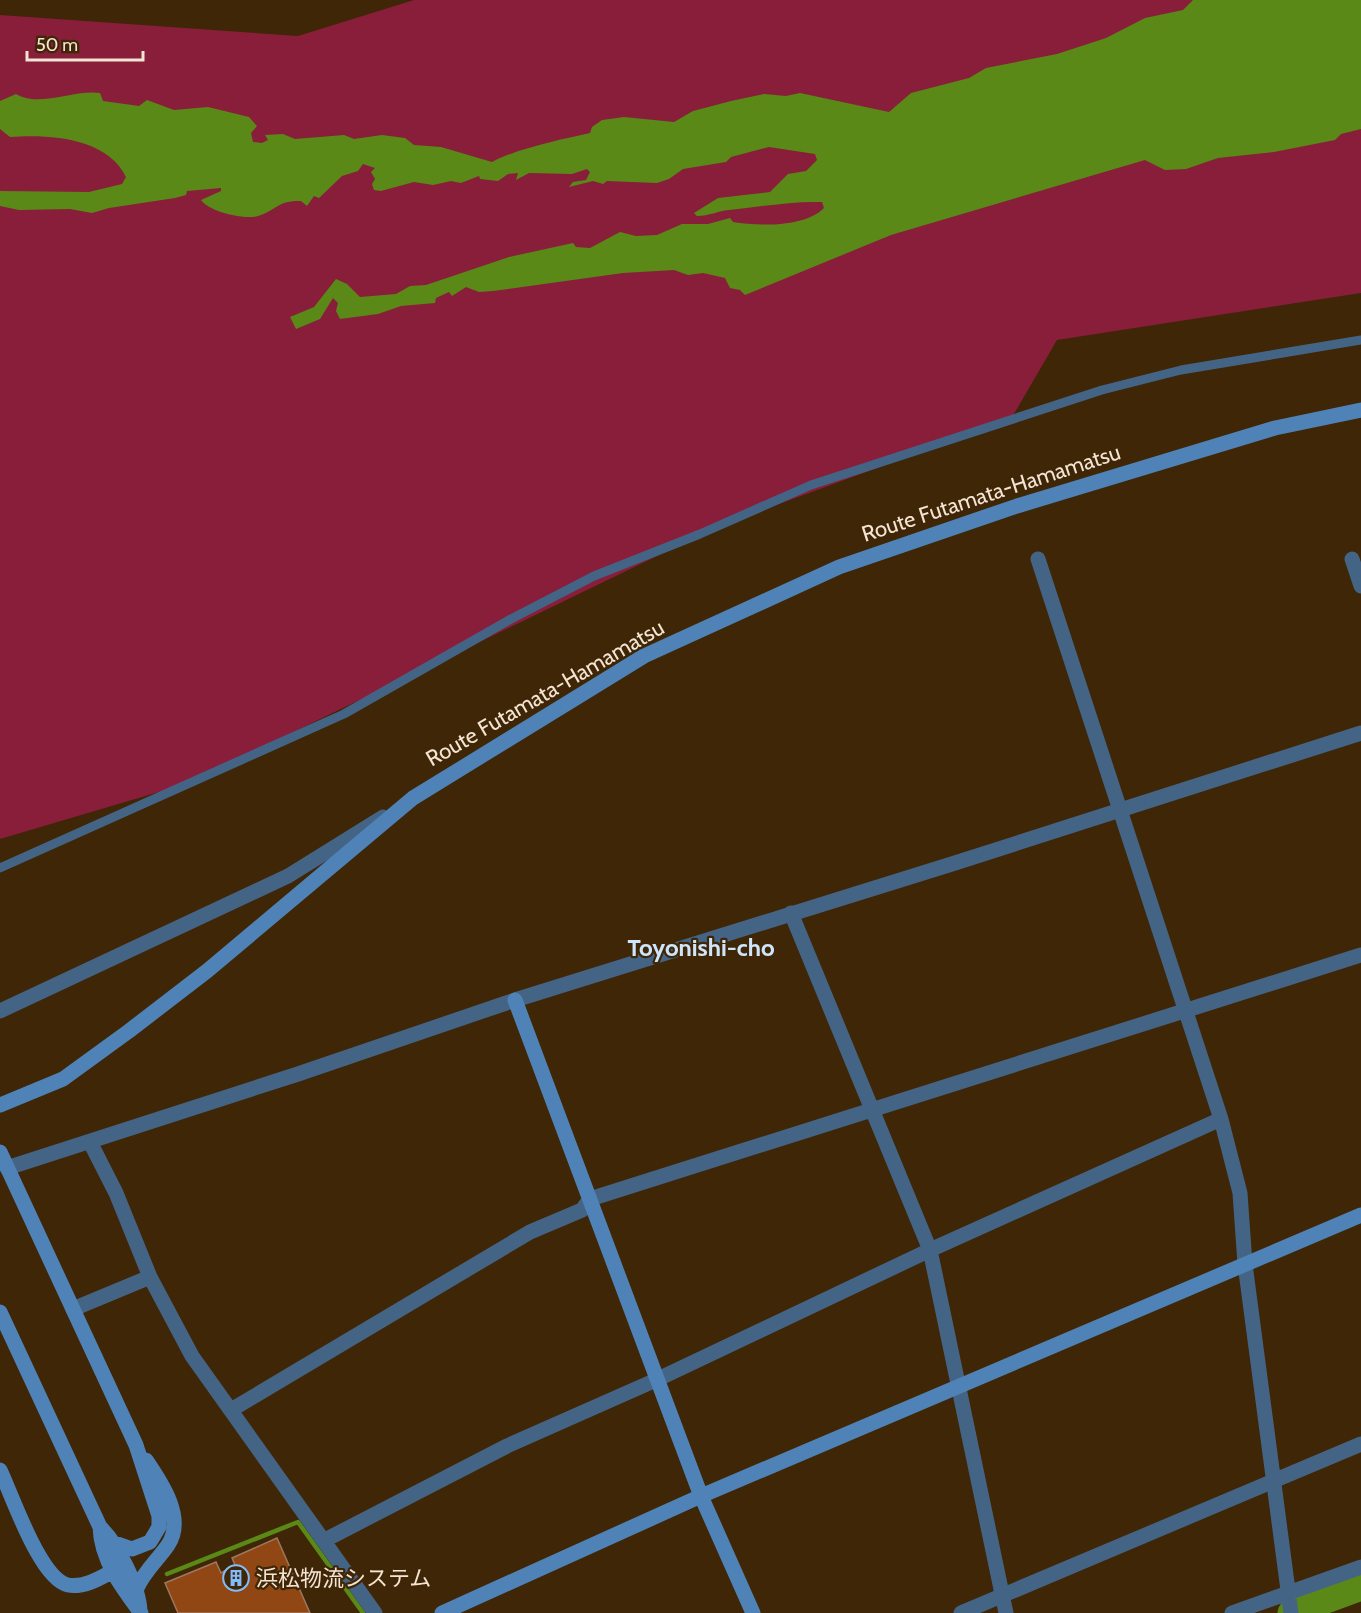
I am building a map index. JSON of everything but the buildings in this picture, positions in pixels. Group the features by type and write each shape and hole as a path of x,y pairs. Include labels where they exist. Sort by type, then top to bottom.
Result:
{"main road":[{"name":"Route Futamata-Hamamatsu","path":"0,1105 63,1079 129,1031 207,971 413,798 644,656 839,567 1017,506 1275,428 1361,410"},
{"path":"515,1000 701,1496 753,1613"},
{"path":"0,1152 136,1445 167,1497 175,1522 167,1546 145,1571 136,1590"},
{"path":"442,1613 701,1496 1361,1215"},
{"path":"0,1312 100,1527 112,1542 136,1590 140,1612"},
{"path":"112,1542 125,1548 141,1548 150,1542 159,1527 157,1509 136,1445"},
{"path":"0,1470 36,1548 53,1576 68,1584 76,1585 113,1571"},
{"path":"100,1527 100,1541 113,1571 128,1600 140,1612"}],"street":[{"path":"1038,559 1221,1119 1240,1193 1245,1264 1290,1601"},
{"path":"1352,559 1361,585"},
{"path":"7,1168 515,1000 1361,733"},
{"path":"0,1011 288,876 413,798"},
{"path":"791,913 874,1109 930,1250 1006,1613"},
{"path":"231,1410 530,1232 582,1210 590,1199 1361,955"},
{"path":"325,1540 507,1446 656,1380 930,1250 1221,1119"},
{"path":"90,1142 116,1193 150,1277 192,1356 375,1613"},
{"path":"73,1309 150,1277"},
{"path":"962,1613 1361,1444"},
{"path":"1232,1613 1290,1601 1361,1567"}],"lane":[{"path":"0,868 344,714 511,619 594,576 811,486 1102,390 1181,370 1361,340"}],"shaded area":[{"path":"414,0 1361,0 1361,293 1057,340 1011,419 719,526 186,784 0,839 0,15 298,36"},
{"path":"1193,0 1361,0 1361,129 1341,134 1335,140 1274,152 1218,158 1186,169 1165,170 1145,160 891,235 745,295 740,290 730,288 725,278 703,273 688,275 674,270 623,273 493,291 479,292 466,287 452,296 449,292 436,298 435,303 401,306 378,314 340,319 336,311 338,303 333,298 320,319 296,329 290,317 314,307 336,279 347,284 360,297 396,294 410,286 426,285 509,257 573,243 576,247 590,248 620,232 636,236 657,235 682,224 708,224 730,218 733,222 768,225 805,219 824,208 822,202 776,204 701,216 694,213 718,198 770,192 788,174 806,171 817,160 815,154 769,147 731,157 726,162 683,169 669,179 657,183 607,181 603,184 593,181 569,187 573,182 586,180 590,172 587,169 572,174 529,173 516,180 518,173 508,174 498,181 480,179 479,176 461,183 451,181 433,185 414,182 381,191 374,190 372,184 375,179 371,172 375,168 363,164 358,171 342,176 319,198 314,196 307,206 301,201 287,202 264,214 252,217 236,216 219,211 201,200 221,191 221,188 187,191 186,195 175,198 109,208 92,213 70,209 19,210 0,206 0,191 89,192 122,184 126,177 105,153 91,146 41,136 10,137 0,129 0,101 16,94 25,98 46,99 90,92 100,93 103,101 139,106 147,100 174,110 208,107 249,117 257,126 251,133 253,142 262,143 268,140 265,135 283,134 295,139 344,135 354,139 382,135 405,138 414,145 441,147 492,162 527,149 590,133 592,127 602,120 624,117 674,122 693,111 764,94 786,96 800,93 889,112 911,93 969,78 986,68 1057,54 1106,38 1145,18 1183,10"}],"waterway":[{"path":"167,1574 298,1522 363,1613"},
{"path":"1291,1613 1361,1587"}],"place":[{"name":"浜松物流システム","path":"236,1578"}],"district":[{"name":"Toyonishi-cho","path":"701,947"}]}
